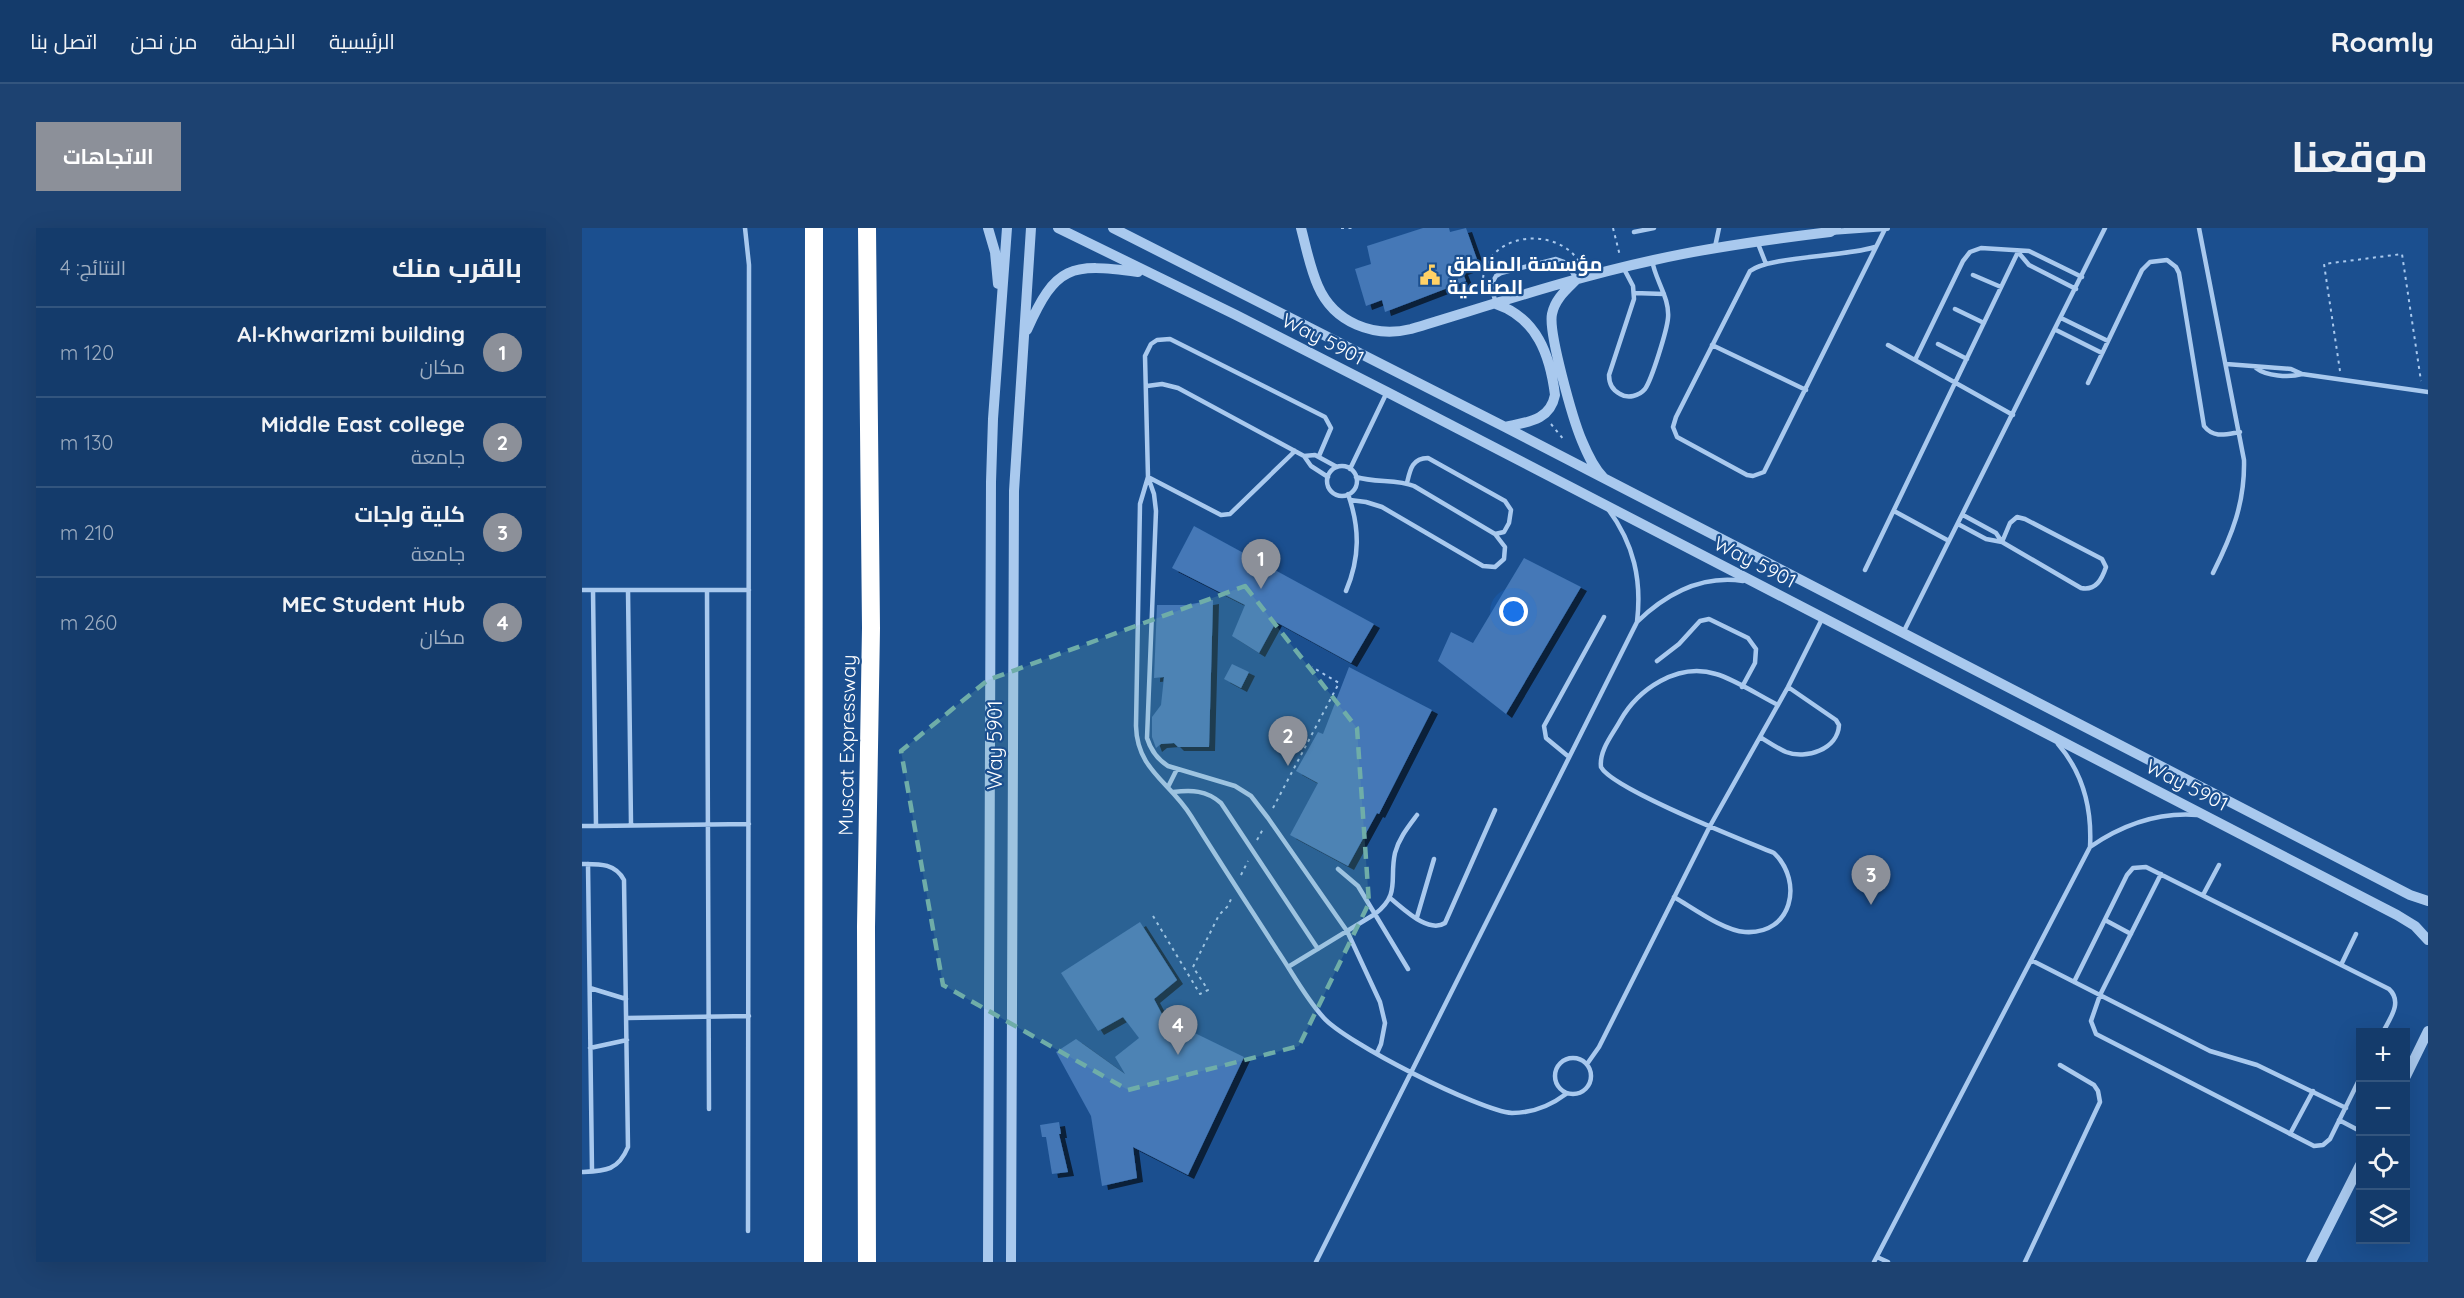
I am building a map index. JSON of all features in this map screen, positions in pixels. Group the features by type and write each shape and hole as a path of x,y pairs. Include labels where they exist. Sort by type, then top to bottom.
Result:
{"highway":[{"name":"Muscat Expressway","path":"813,1262 814,228"},
{"name":"Muscat Expressway","path":"867,228 871,628 866,927 867,1262"}],"street":[{"path":"988,228 994,252 1000,311"},
{"name":"Way 5901","path":"988,1262 991,482 1007,228"},
{"name":"Way 5901","path":"1011,1262 1014,491 1031,228"},
{"name":"Way 5901","path":"1058,228 1387,392 2207,816 2397,915 2415,926 2428,940"},
{"name":"Way 5901","path":"1113,228 1505,427 2410,895 2428,901"},
{"name":"Way 5901","path":"1301,228 1314,277 1325,299 1342,317 1363,328 1399,332 1580,278 1652,260 1715,247 1833,230"},
{"path":"1833,230 1886,228"},
{"path":"1023,339 1046,292 1053,284 1072,271 1095,267 1148,274"},
{"name":"Way 5901","path":"1580,278 1556,303 1552,312 1552,332 1581,439 1591,461 1605,479"},
{"path":"1496,304 1507,307 1525,319 1533,328 1544,347 1555,395 1544,415 1505,427"},
{"path":"2410,1068 2428,1031"},
{"path":"2311,1262 2356,1175"}],"lane":[{"path":"745,228 749,265 748,1231"},
{"path":"1634,232 1652,228"},
{"path":"1715,247 1719,228"},
{"path":"1875,247 1844,255 1766,264 1755,268 1746,276 1676,417 1674,432 1681,440 1747,475 1759,475 1768,468 1886,228"},
{"path":"1903,633 2082,278 2103,235 2104,228"},
{"path":"2199,228 2244,460 2243,493 2235,525 2213,573"},
{"path":"1757,241 1766,264"},
{"path":"1915,360 1966,256 1981,248 2034,253 2082,278"},
{"path":"1865,570 2018,252"},
{"path":"2018,252 2029,265 2076,289"},
{"path":"1496,304 1491,285 1492,280 1501,273 1556,259 1567,263 1580,278"},
{"path":"1623,267 1634,292 1609,375 1611,386 1625,396 1636,395 1648,383 1668,320 1668,307 1656,278 1652,260"},
{"path":"2088,382 2145,265 2155,260 2167,260 2176,267 2180,279 2205,426 2217,435 2240,432"},
{"path":"1973,275 2001,287"},
{"path":"1634,292 1664,294"},
{"path":"1955,309 1984,322"},
{"path":"2061,318 2108,340"},
{"path":"2056,330 2102,353"},
{"path":"1319,456 1331,428 1326,417 1170,339 1156,340 1147,349 1148,477 1140,504 1136,738 1143,760 1173,792 1315,1007 1333,1027 1411,1072 1498,1111 1516,1113 1534,1110 1566,1094"},
{"path":"1938,344 1967,359"},
{"path":"1712,345 1806,390"},
{"path":"1888,345 2013,415"},
{"path":"2226,364 2290,376 2302,374 2426,392"},
{"path":"1147,386 1162,384 1178,388 1304,456 1311,466 1328,477"},
{"path":"1350,469 1387,392"},
{"path":"1148,477 1226,516 1295,451"},
{"path":"1304,456 1311,454 1319,456 1337,467 1350,469 1356,477 1373,482 1407,483 1495,534 1502,541 1506,553 1501,564 1489,567 1382,507 1334,494 1328,486 1328,477 1337,467"},
{"path":"1407,483 1413,464 1417,460 1428,458 1495,495 1508,504 1511,514 1507,528 1500,534 1495,534"},
{"path":"1148,477 1154,494 1156,511 1147,738 1154,755 1168,766 1235,786 1251,796 1347,931 1384,1012 1384,1034 1377,1053"},
{"path":"1346,591 1355,567 1358,543 1355,518 1349,497 1355,487 1356,477"},
{"path":"1605,505 1625,535 1632,552 1639,587 1637,622"},
{"path":"1894,511 1949,541"},
{"path":"1963,515 1996,533 2002,542"},
{"path":"1958,524 1986,539 2002,542 2081,588 2095,587 2105,570 2102,559 2021,517 2017,517 2010,523 2002,542"},
{"path":"1316,1262 1637,622 1665,598 1682,589 1718,580 1755,582"},
{"path":"582,590 749,590"},
{"path":"593,590 596,826"},
{"path":"628,590 631,824"},
{"path":"707,590 709,1109"},
{"path":"1569,757 1546,738 1544,726 1604,617"},
{"path":"1587,1064 1599,1047 1710,826 1788,687 1823,617"},
{"path":"1657,661 1680,644 1700,621 1714,619 1748,638 1756,649 1755,663 1742,687"},
{"path":"1674,897 1725,926 1746,932 1768,928 1777,921 1789,903 1791,881 1782,861 1774,853 1710,826 1608,776 1601,766 1602,755 1628,706 1643,692 1661,681 1680,675 1707,673 1716,674 1778,705"},
{"path":"1760,737 1786,752 1805,755 1826,747 1837,734 1839,725 1836,720 1788,687"},
{"path":"1888,1262 1876,1260 2090,847 2089,812 2079,777 2071,761 2049,734"},
{"path":"1168,787 1177,769"},
{"path":"1173,792 1199,791 1215,797 1221,803 1318,949"},
{"path":"1389,898 1432,926 1441,925 1448,919 1494,810"},
{"path":"1288,967 1375,914 1389,898 1394,884 1396,849 1404,832 1417,815"},
{"path":"2090,847 2137,822 2172,815 2207,816"},
{"path":"582,826 749,824"},
{"path":"1417,918 1434,859"},
{"path":"582,1172 592,1172 604,1172 622,1161 628,1147 624,880 613,867 602,864 585,864 590,988 592,1172"},
{"path":"2203,895 2219,865"},
{"path":"2074,982 2127,875 2133,868 2146,867 2393,992 2396,1005 2385,1028"},
{"path":"1338,869 1358,886 1408,969"},
{"path":"2161,874 2100,995 2091,1021 2096,1034 2310,1145 2319,1146 2330,1139 2359,1082"},
{"path":"2104,920 2131,934"},
{"path":"2341,965 2356,934"},
{"path":"2031,960 2210,1051 2246,1061 2346,1108"},
{"path":"590,988 626,999"},
{"path":"627,1018 748,1016"},
{"path":"590,1047 627,1040"},
{"path":"1569,1058 1582,1060 1587,1064 1591,1077 1586,1090 1573,1095 1566,1094 1557,1085 1555,1072 1558,1066 1569,1058"},
{"path":"2025,1262 2100,1102 2098,1090 2094,1085 2060,1065"},
{"path":"2290,1134 2313,1091"},
{"path":"2339,1120 2356,1128"}],"path":[{"path":"1341,228 1355,228"},
{"path":"1613,228 1623,267"},
{"path":"1484,307 1482,284 1484,267 1492,252 1512,237"},
{"path":"1559,240 1566,244 1577,258 1580,278"},
{"path":"2342,380 2324,264 2402,254 2426,392"},
{"path":"1544,415 1564,440"}],"highlighted area":[{"path":"1245,586 1357,728 1369,903 1299,1046 1128,1090 943,985 901,751 988,680"}],"building":[{"path":"1423,228 1449,228 1450,232 1466,228 1479,265 1462,271 1466,281 1385,312 1382,300 1366,306 1355,269 1371,264 1367,246"},
{"path":"1194,526 1374,624 1351,663 1276,622 1259,653 1232,636 1245,605 1172,568"},
{"path":"1524,558 1581,587 1506,714 1438,661 1451,632 1473,643"},
{"path":"1213,600 1209,747 1178,747 1174,743 1161,744 1156,748 1152,737 1152,717 1161,705 1164,677 1154,678 1157,605 1186,605"},
{"path":"1232,664 1249,672 1241,688 1224,679"},
{"path":"1349,667 1432,710 1379,814 1377,813 1348,866 1290,835 1318,783 1296,771 1318,732 1323,734"},
{"path":"1140,922 1177,980 1154,999 1164,1018 1244,1057 1188,1175 1133,1147 1137,1178 1102,1186 1091,1116 1056,1052 1076,1039 1125,1074 1115,1057 1139,1038 1123,1017 1098,1031 1061,973"},
{"path":"1059,1122 1061,1134 1059,1134 1068,1172 1052,1174 1046,1137 1042,1137 1040,1125"}],"place":[{"name":"مؤسسة المناطق الصناعية","path":"1430,275"},
{"name":"Al-Khwarizmi building","path":"1261,589"},
{"name":"Middle East college","path":"1288,766"},
{"name":"كلية ولجات","path":"1871,905"},
{"name":"MEC Student Hub","path":"1178,1055"}]}
